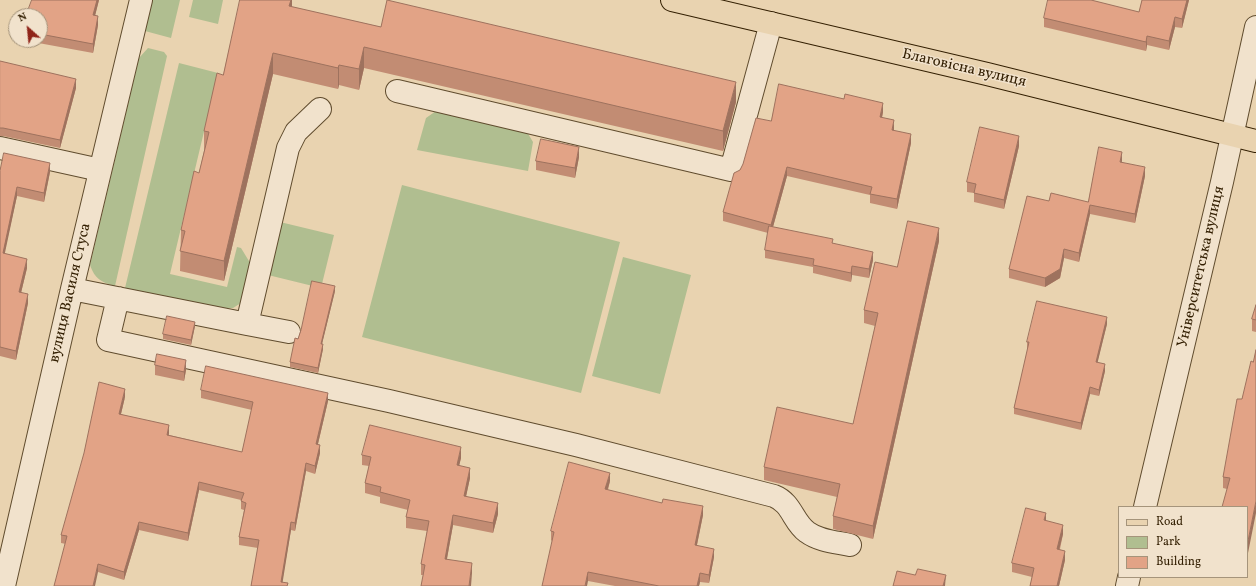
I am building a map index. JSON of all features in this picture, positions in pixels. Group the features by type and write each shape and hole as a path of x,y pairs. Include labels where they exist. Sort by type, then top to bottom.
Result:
{"main road":[{"name":"Благовісна вулиця","path":"672,0 987,74 1256,140"}],"street":[{"name":"вулиця Василя Стуса","path":"4,586 72,289 141,0"},
{"path":"397,91 730,170 771,23"},
{"name":"Університетська вулиця","path":"1145,506 1256,27"},
{"path":"246,324 288,148 296,132 320,110"},
{"path":"0,148 100,170"},
{"path":"72,289 289,332"},
{"path":"118,298 108,340 389,401 546,438 774,496 788,504 808,533 817,537 850,545"}],"green space":[{"path":"152,0 180,0 171,38 145,31"},
{"path":"193,0 223,0 218,24 189,17"},
{"path":"148,48 164,52 167,56 115,286 96,277 90,265 139,58"},
{"path":"179,63 218,73 170,274 227,287 237,247 241,248 252,266 241,303 233,308 225,308 125,288"},
{"path":"436,111 527,132 533,142 528,171 417,150 426,118"},
{"path":"402,185 620,242 581,393 362,337"},
{"path":"280,222 334,235 321,288 268,275"},
{"path":"623,257 691,275 660,394 592,376"}],"building":[{"path":"32,0 97,0 93,15 98,16 93,44 48,36 48,8 29,8"},
{"path":"240,0 291,0 289,6 381,27 387,0 736,82 723,131 364,47 359,69 339,65 338,68 273,53 224,261 180,251 185,231 181,230 194,171 199,173 209,132 204,131 217,73 223,75"},
{"path":"1048,0 1091,0 1139,12 1142,0 1187,0 1182,19 1175,17 1169,41 1147,36 1146,42 1044,18"},
{"path":"0,61 76,79 60,140 0,128"},
{"path":"779,84 844,99 845,94 883,103 880,117 894,120 892,130 911,134 897,199 870,194 872,187 787,167 771,225 723,212 734,173 740,170 743,164 756,118 771,121"},
{"path":"980,127 1019,136 1004,200 974,193 976,184 967,182"},
{"path":"541,139 579,147 575,168 536,161"},
{"path":"1099,147 1122,152 1120,162 1145,167 1135,214 1090,205 1079,253 1064,249 1060,269 1045,278 1009,269 1027,196 1049,201 1051,193 1088,202"},
{"path":"4,153 50,163 44,193 17,187 3,253 27,259 19,292 28,294 16,351 0,347 0,171"},
{"path":"908,221 939,228 873,526 833,516 840,484 764,467 777,407 853,424 878,313 864,310 875,262 897,267"},
{"path":"769,226 833,239 832,243 873,252 869,269 852,266 851,273 813,265 814,259 765,250"},
{"path":"312,281 335,286 321,344 323,344 318,368 290,362 295,338 298,339 301,330"},
{"path":"1037,301 1107,317 1096,362 1105,364 1099,390 1090,387 1081,423 1014,408"},
{"path":"1256,305 1256,320 1252,319"},
{"path":"167,316 195,322 191,340 163,334"},
{"path":"1256,350 1256,501 1248,541 1248,506 1222,506 1230,478 1223,477 1237,399 1242,399 1251,361 1253,362"},
{"path":"157,354 186,360 184,372 155,365"},
{"path":"206,366 328,393 316,444 320,445 315,466 306,463 295,523 291,522 281,582 288,583 287,586 251,586 259,540 239,537 246,503 241,501 244,493 199,482 188,533 139,522 124,572 98,564 93,586 54,586 67,536 61,535 84,453 99,382 125,389 119,414 169,425 167,435 242,452 253,402 201,390"},
{"path":"370,425 461,447 457,465 470,468 464,496 498,503 493,523 453,515 445,559 472,563 469,586 421,586 425,565 421,564 429,521 406,517 410,500 380,492 381,487 365,483 371,457 362,455"},
{"path":"569,462 610,473 605,489 662,503 663,499 703,506 695,545 714,549 709,575 700,573 697,586 659,586 588,572 585,586 542,586 554,532 551,531"},
{"path":"1026,508 1046,513 1044,520 1063,525 1057,549 1065,551 1057,586 1030,586 1034,568 1012,563"},
{"path":"918,569 946,575 943,586 893,586 897,571 915,575"}]}
